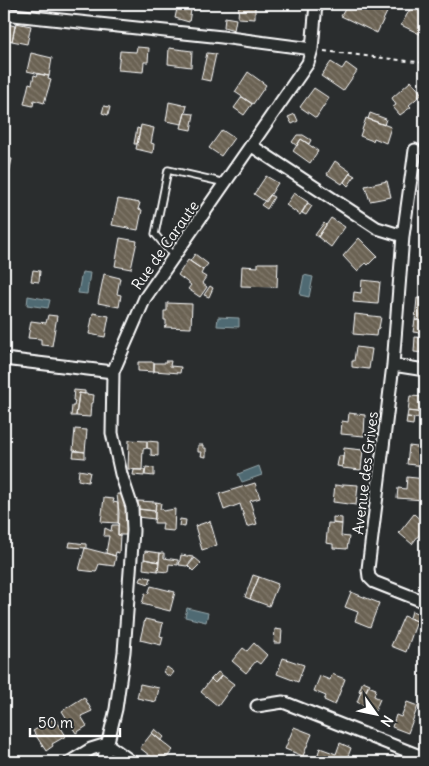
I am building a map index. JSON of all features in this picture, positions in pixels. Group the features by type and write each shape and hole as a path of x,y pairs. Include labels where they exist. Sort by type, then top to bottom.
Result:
{"street":[{"name":"Rue de Caraute","path":"103,762 116,709 124,652 132,531 132,507 121,474 112,433 113,372 145,298 308,63 312,49 316,4"},
{"path":"4,14 222,37 312,49"},
{"path":"252,146 376,228 403,236"},
{"name":"Avenue des Grives","path":"415,150 403,236 393,365 368,577 374,582 425,602"},
{"path":"4,359 113,372"},
{"path":"393,365 425,370"},
{"path":"257,706 283,702 425,758"},
{"path":"70,762 91,749 107,744 132,762"}],"lane":[{"path":"174,257 155,234 168,170 226,183"}],"path":[{"path":"312,49 425,63"}],"water":[{"path":"82,272 90,273 87,294 78,293"},
{"path":"304,275 313,277 309,297 300,295"},
{"path":"28,296 50,300 48,308 27,305"},
{"path":"218,317 239,318 239,327 217,326"},
{"path":"259,466 262,475 242,482 238,474"},
{"path":"187,608 208,613 206,622 185,617"}],"building":[{"path":"178,4 192,4 189,22 175,18"},
{"path":"239,4 255,4 255,19 238,18"},
{"path":"348,4 374,4 388,10 377,33 341,16"},
{"path":"413,4 425,4 424,36 401,25"},
{"path":"225,17 236,19 234,30 224,27"},
{"path":"4,23 15,26 12,41 4,39"},
{"path":"16,23 31,26 27,44 12,41"},
{"path":"137,47 149,48 148,62 144,62 143,72 118,70 120,51 136,52"},
{"path":"169,48 192,51 191,67 168,64"},
{"path":"31,53 52,58 49,76 27,71"},
{"path":"207,53 216,54 210,81 201,79"},
{"path":"331,62 342,69 346,63 357,71 343,91 321,76"},
{"path":"248,72 266,85 253,104 235,92"},
{"path":"38,74 49,76 48,79 51,80 44,103 34,100 33,106 24,104 29,83 32,84 34,75 37,76"},
{"path":"411,81 422,94 409,105 411,107 400,115 393,107 396,105 392,98"},
{"path":"314,88 329,98 316,118 300,107"},
{"path":"242,97 252,104 244,115 234,108"},
{"path":"169,102 187,106 182,124 166,121"},
{"path":"104,106 110,107 108,115 102,113"},
{"path":"185,113 194,114 191,130 181,128"},
{"path":"370,113 386,119 384,125 368,119"},
{"path":"295,114 298,121 292,124 288,117"},
{"path":"366,118 391,127 386,143 374,138 373,141 360,136"},
{"path":"141,125 154,128 151,143 154,144 153,153 136,149"},
{"path":"137,128 140,129 137,144 134,144"},
{"path":"222,130 234,138 221,156 209,148"},
{"path":"297,135 303,135 311,140 309,144 301,139 297,146 292,142"},
{"path":"301,139 318,151 310,163 293,151"},
{"path":"4,158 12,159 9,173 4,172"},
{"path":"335,161 351,172 342,184 327,174"},
{"path":"350,173 355,176 348,186 344,182"},
{"path":"266,176 278,183 266,202 254,194"},
{"path":"387,181 391,197 370,201 365,186"},
{"path":"294,193 308,202 300,215 286,205"},
{"path":"270,195 274,197 267,209 261,205"},
{"path":"118,199 140,203 138,209 142,210 138,230 112,225"},
{"path":"308,203 312,206 306,215 302,213"},
{"path":"331,218 345,227 331,247 318,237"},
{"path":"324,223 326,225 318,237 315,235"},
{"path":"120,238 137,241 131,269 115,266"},
{"path":"359,238 377,256 368,265 366,263 357,271 343,256"},
{"path":"195,254 208,264 203,270 190,261"},
{"path":"188,260 203,270 201,274 206,277 202,283 207,287 200,297 188,289 191,285 178,275"},
{"path":"258,263 278,263 277,287 241,286 242,266 258,267"},
{"path":"33,270 40,271 39,282 31,281"},
{"path":"104,274 120,278 117,294 121,295 119,307 98,303"},
{"path":"362,280 380,282 378,304 353,302 354,292 361,293"},
{"path":"210,286 213,288 209,297 204,295"},
{"path":"417,298 425,299 425,321 415,320"},
{"path":"167,303 192,304 191,328 164,327 166,326 166,320 164,320 164,311 167,311"},
{"path":"93,313 109,316 105,337 89,334"},
{"path":"355,314 381,317 376,336 353,334"},
{"path":"48,315 57,316 52,346 41,345 41,339 28,338 31,321 46,323"},
{"path":"415,320 422,321 421,333 413,332"},
{"path":"415,337 425,338 425,353 414,352"},
{"path":"356,347 372,349 369,369 352,367"},
{"path":"165,361 171,361 170,366 181,367 180,373 154,371 154,363 165,363"},
{"path":"138,362 154,362 154,372 138,371"},
{"path":"74,390 85,391 85,394 79,393 76,416 71,416 72,406 74,406 75,401 73,400"},
{"path":"79,393 94,395 93,403 91,403 90,417 76,416"},
{"path":"410,396 425,397 423,413 408,411"},
{"path":"408,411 419,412 419,418 407,417"},
{"path":"349,413 365,415 364,436 341,434 342,421 348,422"},
{"path":"407,417 414,418 413,425 406,424"},
{"path":"75,429 87,430 85,452 73,450"},
{"path":"129,440 147,441 147,448 143,449 142,470 128,469"},
{"path":"147,441 158,442 158,456 151,455 151,449 147,448"},
{"path":"198,445 203,445 203,448 206,448 206,457 201,456 202,452 198,452"},
{"path":"409,446 425,448 425,466 407,464"},
{"path":"344,448 363,450 361,470 342,468"},
{"path":"74,451 85,452 85,458 73,457"},
{"path":"339,456 343,456 342,467 337,466"},
{"path":"146,467 154,468 154,476 145,475"},
{"path":"79,470 90,472 88,482 78,480"},
{"path":"134,470 145,470 144,476 133,475"},
{"path":"407,477 425,479 424,500 397,498 398,488 406,489"},
{"path":"255,483 260,498 250,501 257,524 247,527 240,504 224,510 219,494"},
{"path":"343,484 358,485 356,505 333,502 335,485 343,486"},
{"path":"117,494 126,494 128,535 118,535 119,513"},
{"path":"104,498 114,499 113,502 118,503 118,523 101,522"},
{"path":"138,501 156,502 155,511 138,509"},
{"path":"156,502 161,503 160,509 163,511 175,509 174,531 162,530 163,523 154,523"},
{"path":"138,509 155,511 155,519 137,517"},
{"path":"414,514 425,524 425,527 412,544 399,533"},
{"path":"333,517 342,518 342,524 333,523"},
{"path":"180,519 186,520 185,527 179,526"},
{"path":"210,521 217,545 202,550 195,526"},
{"path":"328,523 342,524 341,536 349,537 347,549 333,548 333,544 326,543"},
{"path":"112,525 118,525 118,535 120,535 119,553 116,552 115,556 106,553 109,536 104,536 105,528 111,531"},
{"path":"70,542 86,544 86,548 69,547"},
{"path":"85,548 116,556 114,566 99,564 96,572 79,570"},
{"path":"145,551 160,553 159,562 144,559"},
{"path":"160,553 164,553 164,558 178,560 178,565 169,564 168,572 158,571"},
{"path":"181,555 193,557 193,559 187,566 179,565"},
{"path":"195,558 201,563 193,571 188,566"},
{"path":"144,559 159,562 158,571 143,569"},
{"path":"253,575 259,577 250,599 245,597"},
{"path":"142,576 151,578 149,584 140,581"},
{"path":"259,577 278,584 269,606 250,599"},
{"path":"151,586 175,592 170,611 142,604 145,593 148,594"},
{"path":"351,592 379,603 370,627 355,621 358,612 345,607"},
{"path":"412,611 419,614 417,621 410,618"},
{"path":"404,616 417,621 406,652 391,646"},
{"path":"145,619 163,623 160,636 163,637 161,645 140,640"},
{"path":"275,629 282,630 281,643 274,643"},
{"path":"254,643 267,655 260,664 256,661 246,673 232,661 243,648 247,651"},
{"path":"283,658 304,665 298,682 277,674"},
{"path":"167,667 174,672 170,677 163,672"},
{"path":"218,672 222,675 215,683 211,679"},
{"path":"332,674 345,679 335,705 324,700 326,696 314,691 320,676 330,680"},
{"path":"222,675 234,684 218,706 201,692 211,679 215,683"},
{"path":"363,681 370,684 366,691 362,689 360,692 359,691"},
{"path":"140,684 159,688 156,702 137,698"},
{"path":"368,686 376,689 374,696 380,699 375,711 357,702 362,689 366,691"},
{"path":"84,697 92,711 81,716 87,726 76,733 62,711"},
{"path":"407,702 418,706 408,733 392,727 396,715 401,717"},
{"path":"55,718 66,736 52,744 53,746 46,751 33,731"},
{"path":"294,727 312,734 303,756 285,749"},
{"path":"155,729 164,737 161,741 152,733"},
{"path":"152,733 173,750 163,762 156,757 154,759 140,748"},
{"path":"340,743 351,748 346,762 321,762 316,760 320,748 336,754"}]}
